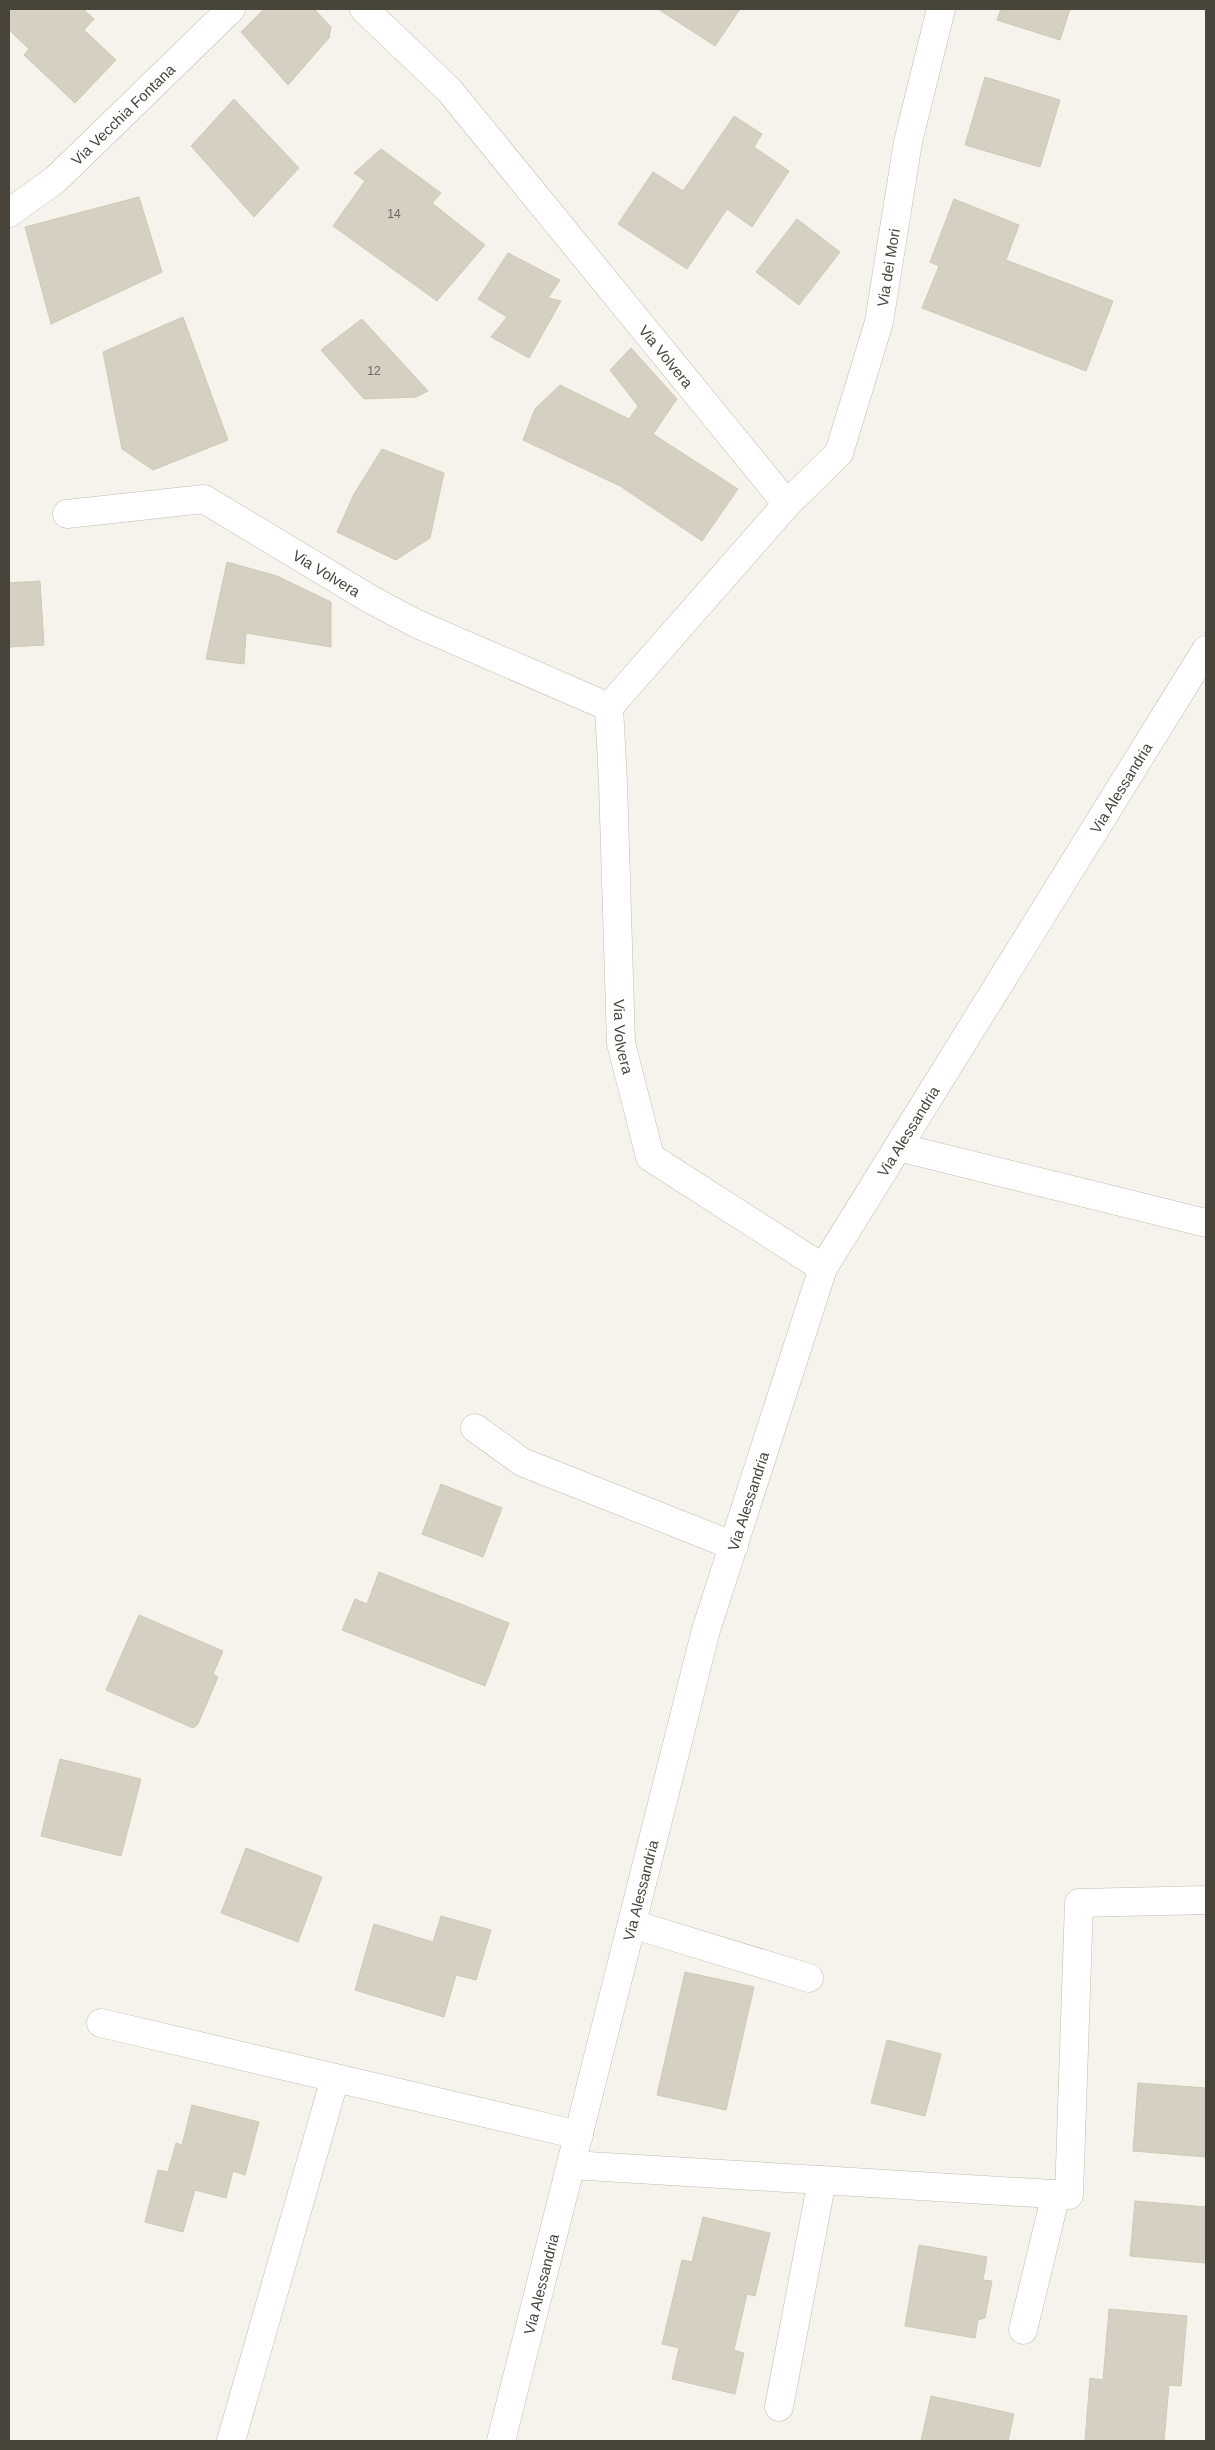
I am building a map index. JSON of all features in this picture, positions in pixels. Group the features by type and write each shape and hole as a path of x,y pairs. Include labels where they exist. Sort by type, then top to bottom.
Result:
{"street":[{"name":"Via Vecchia Fontana","path":"9,213 55,180 230,9"},
{"name":"Via Volvera","path":"364,9 449,90 787,504"},
{"name":"Via dei Mori","path":"787,504 839,453 879,322 908,142 941,9"},
{"name":"Via Volvera","path":"67,514 204,499 370,599 417,624 608,707 613,782 621,1043 650,1157 823,1268"},
{"path":"608,707 787,504"},
{"name":"Via Alessandria","path":"501,2441 706,1630 823,1268 1206,650"},
{"path":"898,1147 1206,1222"},
{"path":"475,1428 522,1462 734,1546"},
{"path":"571,2165 1069,2195 1079,1903 1206,1900"},
{"path":"632,1924 809,1978"},
{"path":"101,2023 578,2136"},
{"path":"231,2441 335,2078"},
{"path":"779,2408 822,2180"},
{"path":"1023,2330 1056,2194"}],"building":[{"path":"9,9 83,9 94,19 84,30 116,60 75,103 24,55 29,49 9,30"},
{"path":"264,9 314,9 331,27 329,38 288,85 241,32"},
{"path":"658,9 740,9 715,46"},
{"path":"1001,9 1070,9 1060,40 997,20"},
{"path":"985,77 1060,100 1040,167 965,145"},
{"path":"234,99 299,168 254,217 191,146"},
{"path":"734,116 762,134 754,147 789,171 752,227 727,209 687,269 618,224 653,172 683,191"},
{"path":"381,149 441,193 432,203 485,245 437,301 333,226 365,181 354,173"},
{"path":"139,197 162,272 51,324 25,227"},
{"path":"954,199 1019,225 1006,260 1113,301 1086,371 922,308 939,266 930,262"},
{"path":"797,219 840,252 799,305 756,272"},
{"path":"508,253 560,280 548,298 561,301 529,358 491,337 507,317 478,299"},
{"path":"183,317 228,440 153,470 122,449 103,352"},
{"path":"362,319 428,391 416,397 364,399 321,350"},
{"path":"631,348 677,399 653,434 738,489 702,541 620,486 523,440 535,409 560,385 629,419 638,406 610,370"},
{"path":"382,449 444,473 430,538 396,560 337,532 354,494"},
{"path":"227,562 277,576 331,602 331,647 246,633 244,664 206,659"},
{"path":"40,581 44,645 9,647 9,583"},
{"path":"441,1484 502,1508 483,1557 422,1534"},
{"path":"379,1572 509,1623 485,1686 342,1630 355,1599 367,1604"},
{"path":"139,1615 223,1651 213,1674 218,1677 198,1724 193,1728 106,1690"},
{"path":"60,1759 141,1779 121,1856 41,1836"},
{"path":"246,1848 322,1877 298,1942 221,1913"},
{"path":"441,1916 491,1930 476,1980 456,1975 444,2017 355,1990 374,1924 433,1942"},
{"path":"685,1972 754,1987 726,2110 657,2095"},
{"path":"887,2040 941,2054 925,2116 871,2103"},
{"path":"1138,2083 1206,2088 1206,2157 1133,2151"},
{"path":"192,2105 259,2122 245,2175 233,2171 226,2198 195,2190 183,2232 145,2222 158,2170 168,2172 176,2143 182,2145"},
{"path":"1135,2201 1206,2207 1206,2263 1130,2256"},
{"path":"703,2217 770,2233 755,2296 747,2294 734,2350 744,2353 735,2394 672,2379 679,2348 662,2344 682,2260 692,2262"},
{"path":"919,2245 987,2257 983,2280 992,2281 985,2318 978,2320 975,2338 905,2326"},
{"path":"1109,2309 1187,2316 1181,2386 1169,2385 1164,2441 1085,2441 1090,2378 1103,2380"},
{"path":"931,2396 1014,2414 1008,2441 921,2441"}]}
